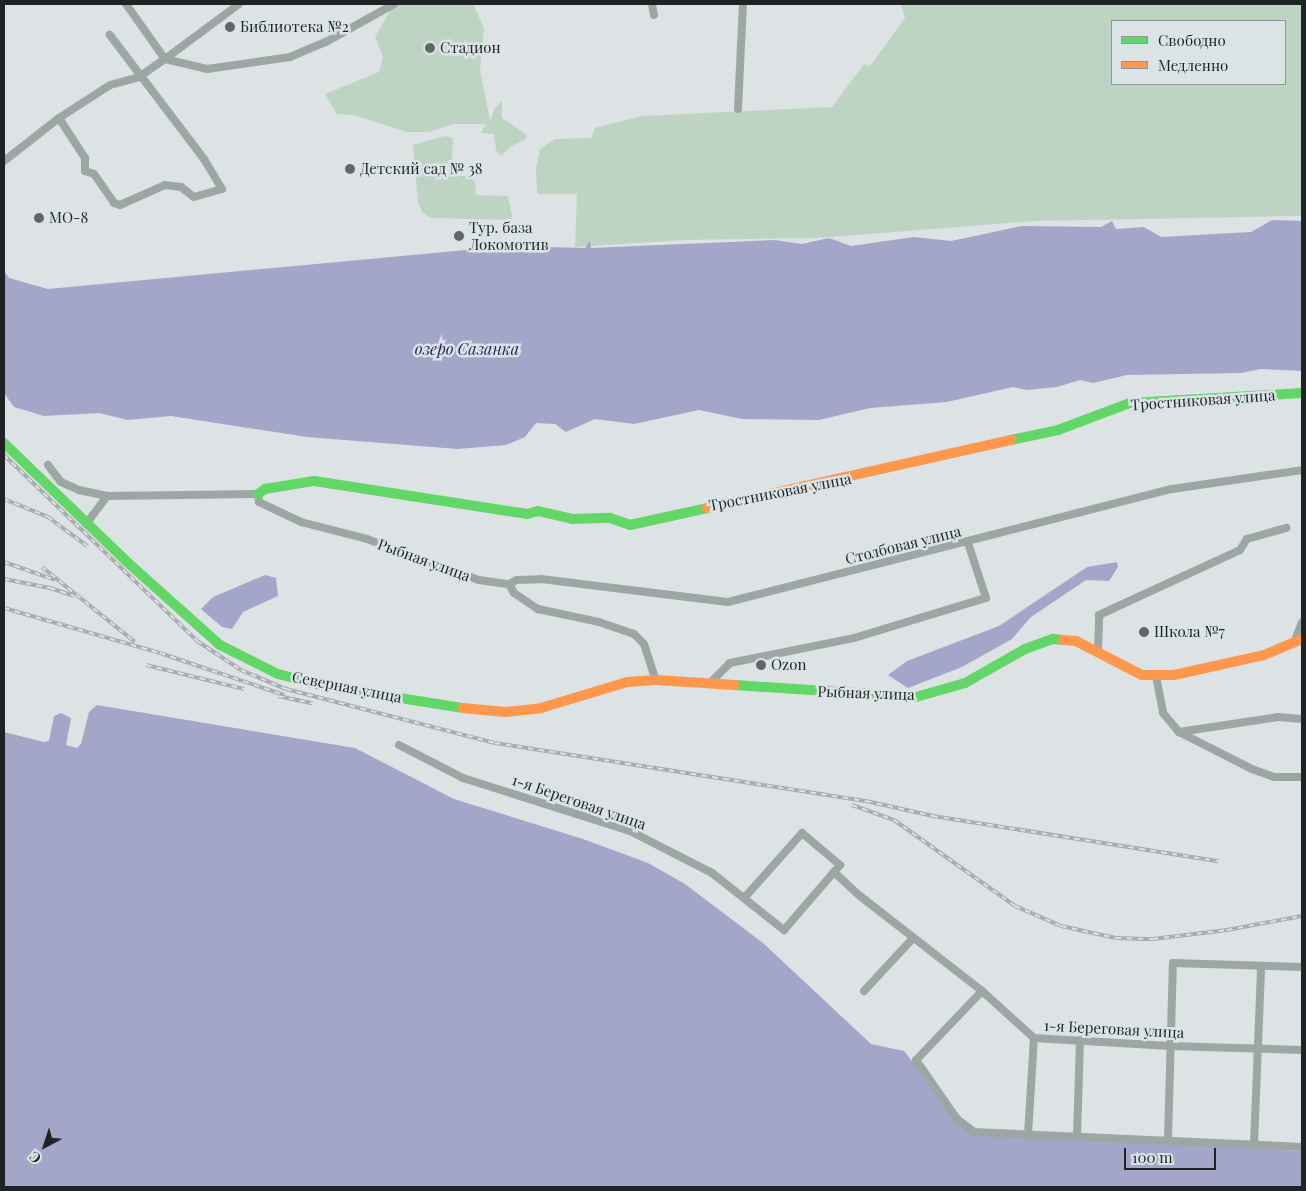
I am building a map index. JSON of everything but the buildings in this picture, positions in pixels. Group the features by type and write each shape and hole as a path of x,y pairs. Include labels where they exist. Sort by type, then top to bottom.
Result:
{"street":[{"path":"126,4 165,60 207,69 290,57 326,42 394,4"},
{"path":"4,161 59,118 110,85 139,76 165,60 239,4"},
{"path":"652,4 654,15"},
{"path":"738,109 743,4"},
{"path":"59,118 85,158 84,170 94,174 114,203 120,205 165,185 181,187 194,197 222,189 204,159 139,76 110,35"},
{"name":"Тростниковая улица","path":"258,494 265,489 314,481 527,514 538,511 572,519 610,518 630,525 1058,430 1130,403 1302,393"},
{"path":"4,444 86,524 107,496"},
{"path":"48,465 61,482 78,490 107,496 258,494"},
{"name":"Столбовая улица","path":"509,584 517,580 542,579 728,602 968,543 1172,488 1302,470"},
{"name":"Рыбная улица","path":"258,494 260,502 301,522 367,539 479,580 509,584"},
{"name":"Северная улица","path":"86,524 202,631 240,656 278,674 325,686 505,712 563,703 627,682 656,680"},
{"path":"1098,651 1099,615 1240,550 1247,539 1286,528"},
{"path":"710,683 730,663 854,638 986,598 968,543"},
{"path":"509,584 514,593 538,609 599,622 634,634 644,644 656,680"},
{"path":"1302,622 1298,641 1264,655 1156,676 1163,713 1179,732 1195,743 1267,774 1302,777"},
{"name":"Рыбная улица","path":"656,680 916,697 964,682 1025,650 1053,639 1076,641 1098,651 1128,670 1156,676"},
{"path":"1179,732 1278,717 1302,719"},
{"name":"1-я Береговая улица","path":"399,745 463,778 630,831 695,863 745,897 784,930 834,872 913,938 982,991 1034,1038 1170,1046 1302,1050"},
{"path":"745,897 802,833 840,865 834,872"},
{"path":"864,991 913,938"},
{"path":"1168,1139 1173,964 1302,968"},
{"path":"1254,1144 1261,966"},
{"path":"982,991 919,1056 917,1065 964,1127 974,1132 1168,1139 1302,1147"},
{"path":"1028,1135 1034,1038"},
{"path":"1077,1136 1080,1040"}],"green space":[{"path":"401,4 473,4 484,28 480,70 490,120 495,108 502,101 502,118 527,135 526,139 510,147 501,156 496,150 494,134 481,133 486,124 453,124 429,132 407,132 354,115 337,114 325,94 379,72 383,57 375,37 391,9"},
{"path":"901,4 1302,4 1302,216 1035,221 818,238 685,240 575,247 577,194 537,194 536,168 540,149 555,139 591,138 595,128 641,116 832,107 864,64 870,66 905,18"},
{"path":"445,136 453,138 452,164 442,172 444,176 469,176 475,182 476,195 508,196 513,220 431,218 423,213 418,203 413,145"}],"water":[{"name":"озеро Сазанка","path":"1272,220 1302,221 1302,371 1261,369 1241,373 1127,375 1093,383 1080,380 1057,387 1027,390 1013,387 947,402 870,408 819,420 742,419 699,410 634,424 595,419 566,432 555,424 536,423 525,437 506,445 457,449 307,437 171,416 128,420 99,413 44,416 14,407 4,393 4,271 9,278 48,289 509,246 585,248 590,241 591,248 775,240 802,244 829,238 851,246 914,237 951,241 1022,226 1101,227 1112,221 1116,229 1144,227 1161,237 1251,232"},
{"path":"1117,562 1118,567 1109,581 1086,580 1031,617 1012,639 962,667 908,688 888,675 907,661 999,626 1087,567"},
{"path":"265,575 276,578 278,596 243,612 232,629 222,627 201,609 213,597"},
{"path":"97,705 355,748 454,799 583,839 648,863 685,884 763,943 871,1044 904,1051 967,1130 1302,1151 1302,1187 4,1187 4,732 44,742 49,741 54,716 61,713 71,718 66,745 77,748 81,744 89,712"}],"railway":[{"path":"4,455 197,641 241,670 286,689 495,743 866,801 933,816 1218,861"},
{"path":"4,499 48,517 87,546"},
{"path":"4,562 55,580"},
{"path":"42,567 135,642"},
{"path":"4,579 50,588 74,596"},
{"path":"4,608 160,653 284,695"},
{"path":"146,665 244,689"},
{"path":"278,696 312,703"},
{"path":"852,805 894,820 1015,906 1061,926 1116,938 1153,939 1227,930 1302,916"}],"traffic: fast":[{"path":"1011,440 1058,430 1130,403 1302,393"},
{"path":"4,443 126,561 220,645 278,674 325,686 463,708"},
{"path":"258,494 265,489 314,481 527,514 538,511 572,519 610,518 630,525 707,508"},
{"path":"735,685 916,697 965,683 1025,649 1053,639 1063,640"}],"traffic: slow":[{"path":"707,508 1011,440"},
{"path":"1063,640 1076,641 1142,675 1174,675 1264,655 1302,639"},
{"path":"463,708 505,712 541,708 627,682 656,680 735,685"}],"place":[{"name":"Библиотека №2","path":"230,27"},
{"name":"Стадион","path":"430,48"},
{"name":"Детский сад № 38","path":"350,169"},
{"name":"MO-8","path":"39,218"},
{"name":"Тур. база Локомотив","path":"459,236"},
{"name":"Школа №7","path":"1144,632"},
{"name":"Ozon","path":"761,665"}]}
